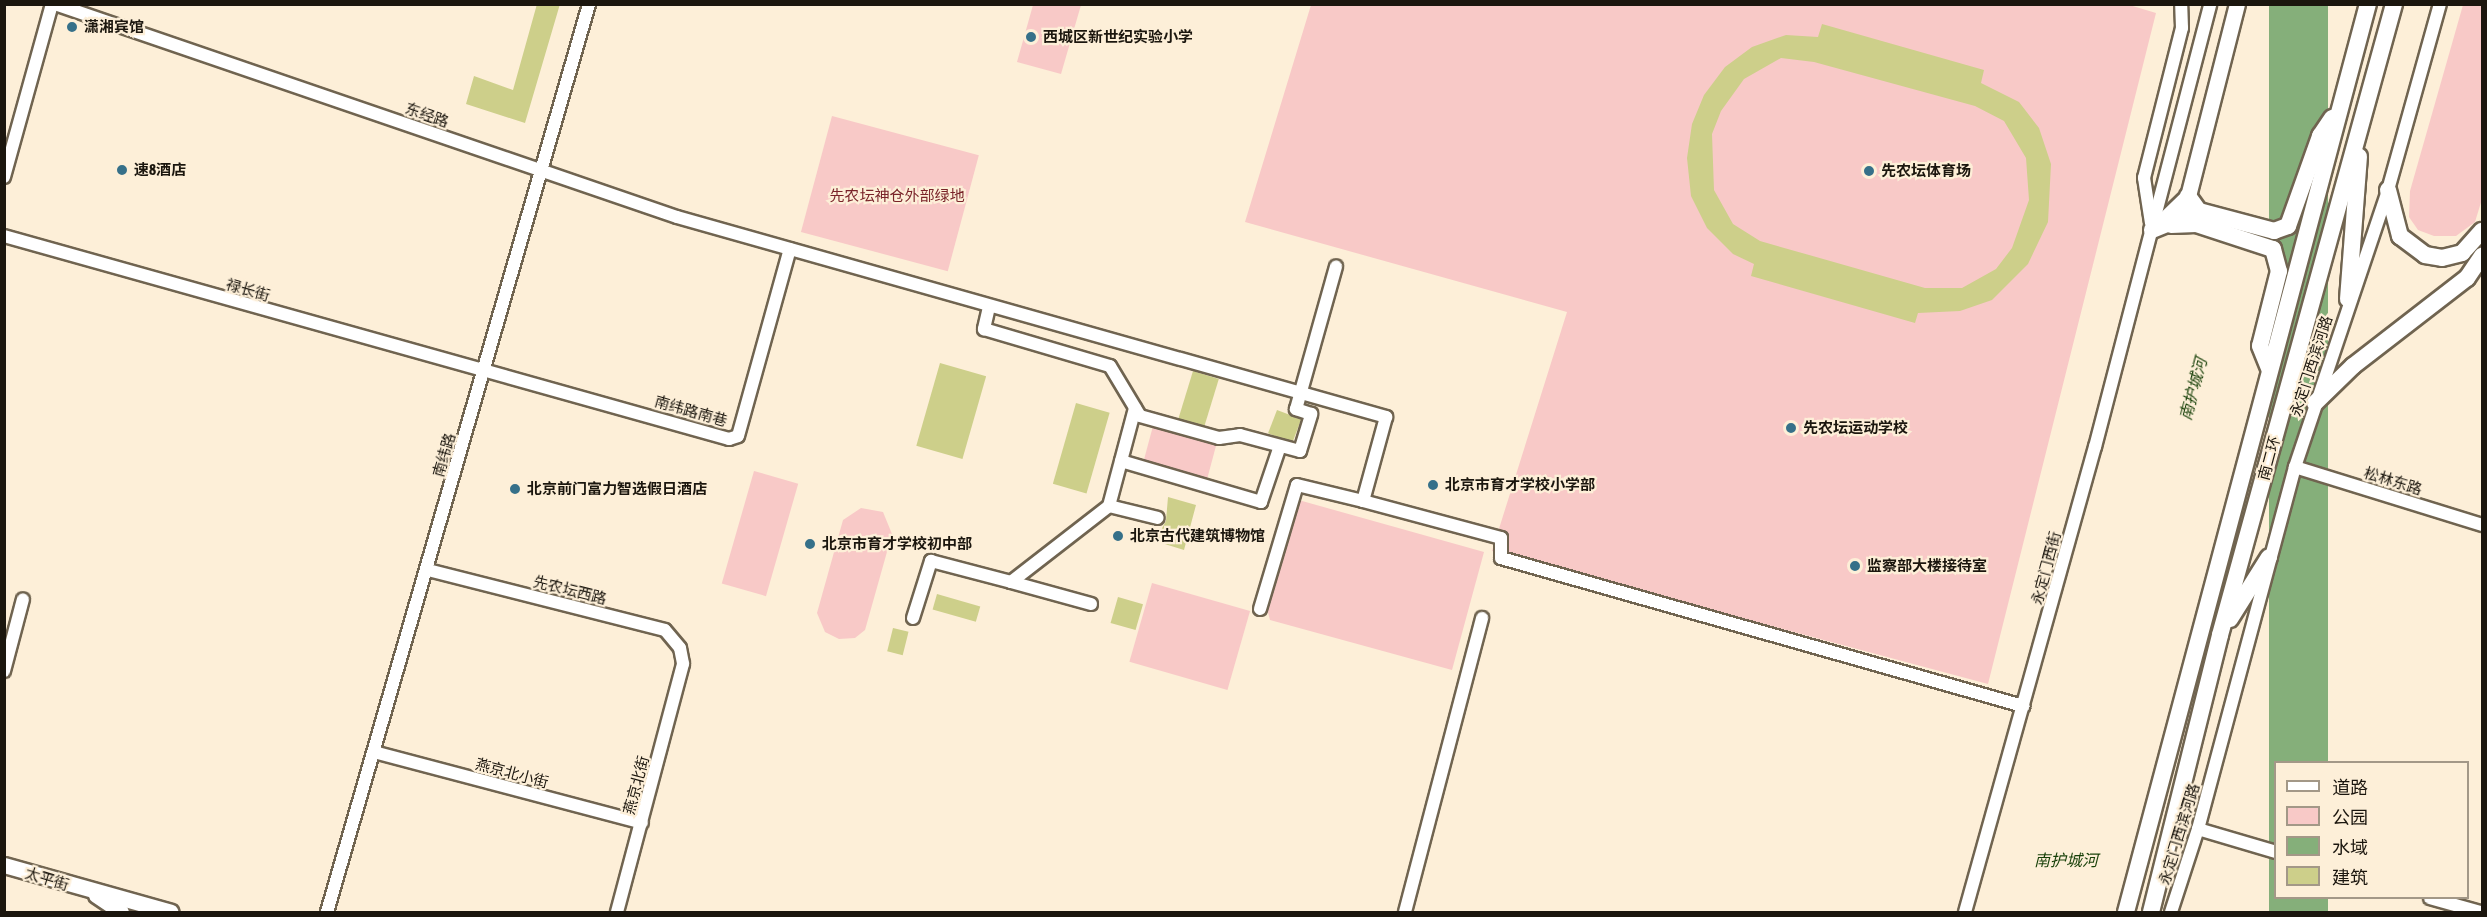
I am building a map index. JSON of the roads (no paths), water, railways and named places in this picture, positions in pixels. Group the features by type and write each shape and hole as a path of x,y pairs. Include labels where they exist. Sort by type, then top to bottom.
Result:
{"highway":[{"name":"南二环","path":"2126,912 2269,368 2368,4"},
{"name":"南二环","path":"2151,912 2220,635 2394,4"},
{"path":"2272,238 2293,219 2320,136 2341,108"},
{"path":"2348,299 2362,118"},
{"path":"2388,190 2400,236 2425,255 2442,258 2462,253 2482,231"},
{"path":"2188,196 2198,218"},
{"path":"2152,230 2175,217 2198,218 2272,238"},
{"path":"2269,368 2260,346 2279,271 2272,238"},
{"path":"2314,403 2353,366 2467,278 2482,256"},
{"path":"2220,635 2269,557"}],"main road":[{"path":"2152,230 2188,196 2237,4"},
{"name":"太平街","path":"4,865 91,892 171,912"},
{"name":"太平街","path":"91,892 121,912"}],"street":[{"name":"东经路","path":"53,4 541,171 790,249 989,307 1386,417 1363,501"},
{"path":"4,177 53,4"},
{"name":"南纬路","path":"327,912 428,570 589,4"},
{"path":"2152,230 2144,178 2182,28 2181,4"},
{"path":"2152,230 2210,4"},
{"path":"2152,230 2170,184 2218,4"},
{"name":"永定门西滨河路","path":"2171,912 2198,829 2269,557 2295,467 2348,299 2388,190 2439,4"},
{"name":"永定门西街","path":"1965,912 2152,230"},
{"name":"禄长街","path":"4,236 484,369"},
{"name":"南纬路南巷","path":"484,369 729,439 738,436 790,249"},
{"path":"989,307 984,329 1110,366 1140,416 1219,438 1240,435 1300,452 1311,414 1296,409 1336,267"},
{"path":"1011,582 1108,506 1135,408"},
{"path":"1121,461 1261,502 1280,446"},
{"name":"松林东路","path":"2295,467 2482,525"},
{"path":"1260,609 1298,485 1501,538 1501,558 2023,706"},
{"path":"1108,506 1158,518"},
{"path":"913,618 931,561 1091,604"},
{"name":"先农坛西路","path":"428,570 665,630 680,648 683,664"},
{"path":"4,671 23,599"},
{"path":"1406,912 1482,618"},
{"name":"燕京北街","path":"617,912 683,664"},
{"name":"燕京北小街","path":"374,753 642,822"},
{"path":"2198,829 2274,851"},
{"path":"2437,899 2480,912"}],"water":[{"path":"2269,5 2328,5 2328,761 2274,761 2274,899 2328,899 2328,912 2269,912"}],"place":[{"name":"潇湘宾馆","path":"72,27"},
{"name":"西城区新世纪实验小学","path":"1031,37"},
{"name":"速8酒店","path":"122,170"},
{"name":"先农坛体育场","path":"1869,171"},
{"name":"先农坛运动学校","path":"1791,428"},
{"name":"北京市育才学校小学部","path":"1433,485"},
{"name":"北京前门富力智选假日酒店","path":"515,489"},
{"name":"北京古代建筑博物馆","path":"1118,536"},
{"name":"北京市育才学校初中部","path":"810,544"},
{"name":"监察部大楼接待室","path":"1855,566"}],"park label":[{"name":"先农坛神仓外部绿地","path":"897,196"}],"water label":[{"name":"南护城河","path":"2193,389"},
{"name":"南护城河","path":"2066,860"}]}
